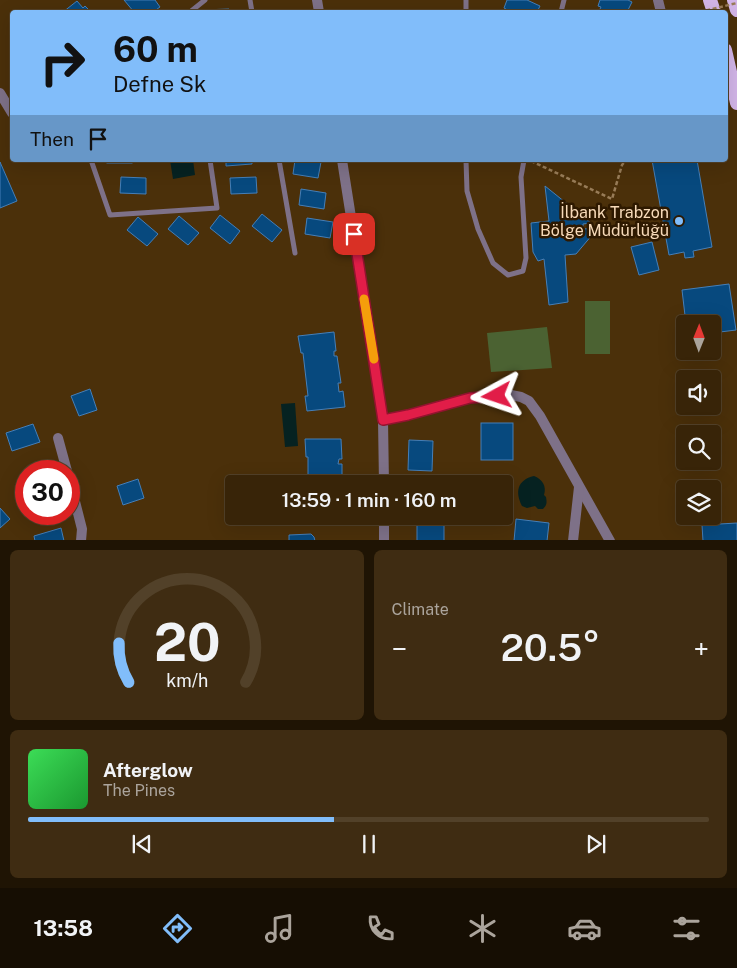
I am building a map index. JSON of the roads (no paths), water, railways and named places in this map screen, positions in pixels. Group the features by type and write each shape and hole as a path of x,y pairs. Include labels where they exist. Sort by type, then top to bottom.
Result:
{"highway":[{"path":"734,0 737,10"},
{"path":"728,75 737,103"}],"street":[{"path":"0,93 10,110"},
{"path":"342,162 383,420 384,475"},
{"path":"383,420 470,398 510,394 529,401 540,416 610,540"},
{"path":"58,438 64,460"},
{"path":"573,540 579,487"},
{"path":"80,521 82,529 81,540"},
{"path":"384,525 384,540"}],"lane":[{"path":"193,10 206,0"},
{"path":"93,162 110,215 217,208 210,162"},
{"path":"279,162 295,253"},
{"path":"466,162 466,191 478,229 492,263 508,274 523,271 526,258 521,177 525,162"}],"water":[{"path":"170,162 193,162 195,175 173,179"},
{"path":"295,403 298,446 285,447 281,404"},
{"path":"534,476 544,486 544,495 547,502 543,509 538,509 535,506 527,508 522,506 520,501 519,487 524,480"}],"place":[{"name":"İlbank Trabzon Bölge Müdürlüğü","path":"679,221"}]}
